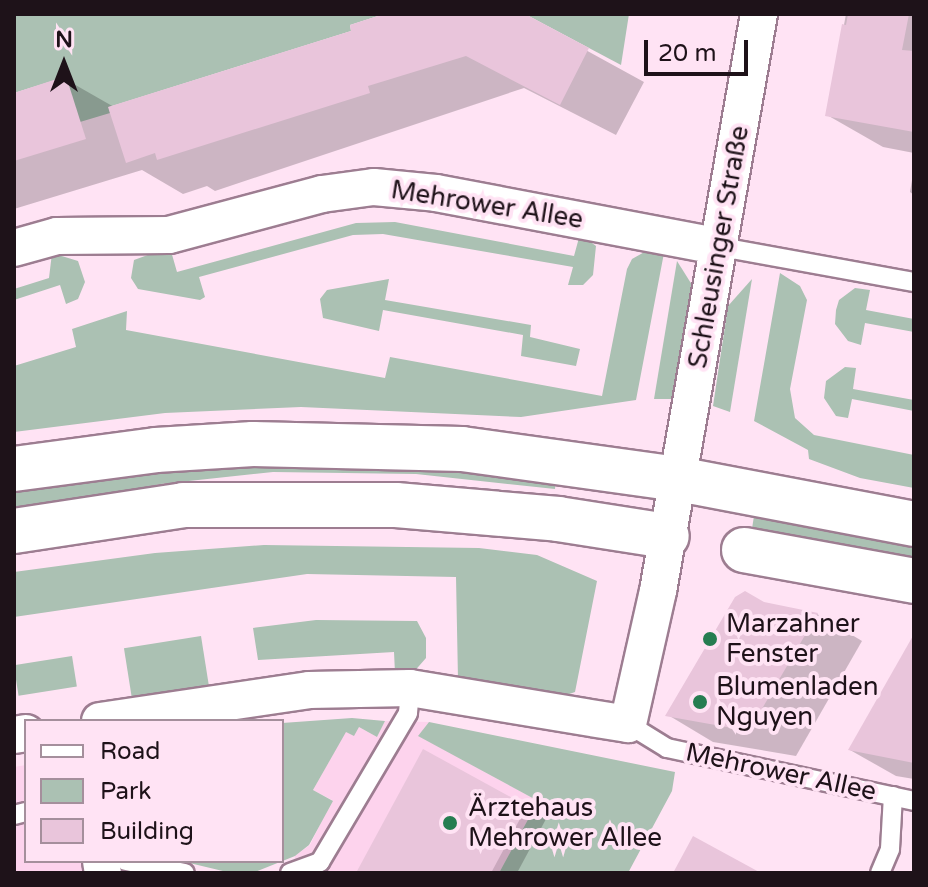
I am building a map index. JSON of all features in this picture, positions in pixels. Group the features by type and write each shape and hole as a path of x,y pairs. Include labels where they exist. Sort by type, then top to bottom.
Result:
{"main road":[{"path":"14,469 156,450 331,444 492,452 678,479 914,524"},
{"path":"14,531 183,505 396,505 558,519 667,536"},
{"path":"744,550 914,581"}],"street":[{"name":"Schleusinger Straße","path":"678,479 721,247 759,14"},
{"name":"Mehrower Allee","path":"14,248 57,236 169,235 332,192 374,187 436,193 721,247"},
{"path":"628,724 678,479"},
{"name":"Mehrower Allee","path":"113,719 309,690 410,688 628,724"}],"lane":[{"name":"Mehrower Allee","path":"721,247 914,282"},
{"path":"290,873 320,862 408,713 410,688"},
{"name":"Mehrower Allee","path":"628,724 667,748 914,801"},
{"name":"Mehrower Allee","path":"880,873 890,849 893,796"},
{"path":"136,863 185,873"}],"shaded area":[{"path":"385,721 429,722 419,736 538,801 499,873 293,873 295,856 310,845 332,800 313,790 346,731 359,727 377,737"},
{"path":"24,765 24,863 84,863 86,873 14,873 14,767"}],"green space":[{"path":"14,14 384,14 350,25 351,31 109,107 110,113 80,122 65,77 14,93"},
{"path":"525,14 629,14 621,65"},
{"path":"395,222 574,256 580,234 596,246 593,275 583,285 568,285 573,267 383,234 353,235 199,277 205,297 200,300 138,289 131,278 134,260 156,252 171,251 177,272 356,223"},
{"path":"648,250 664,253 636,400 521,417 301,407 165,413 14,432 14,366 76,347 72,329 127,311 126,330 385,378 390,357 602,396 627,269 632,259"},
{"path":"52,253 78,261 85,282 78,299 66,304 60,285 14,300 14,289 49,278"},
{"path":"677,261 694,288 675,399 654,399"},
{"path":"780,273 800,286 807,300 790,389 795,418 814,435 914,455 914,488 860,478 809,459 808,450 754,421"},
{"path":"389,279 385,300 531,325 530,337 580,349 576,366 521,356 523,335 383,310 379,331 323,318 320,299 327,290"},
{"path":"752,279 730,412 713,406 728,306"},
{"path":"855,288 870,290 866,310 914,319 914,332 865,323 861,345 848,341 835,324 836,310 839,300"},
{"path":"845,367 856,368 853,389 914,400 914,411 852,399 848,418 836,416 824,398 826,381"},
{"path":"316,460 556,477 555,489 416,474 273,472 161,484 14,514 14,487 92,475"},
{"path":"754,516 914,541 914,569 751,535"},
{"path":"264,545 479,548 537,555 597,581 575,692 555,699 458,680 456,577 307,574 14,617 14,572 155,553"},
{"path":"316,620 417,621 426,638 426,658 412,674 395,673 394,652 258,660 253,628"},
{"path":"201,636 209,689 132,702 124,648"},
{"path":"72,656 77,687 19,696 14,665"},
{"path":"352,718 385,721 377,737 359,727 354,736 346,732 313,790 333,801 309,845 284,860 284,723"},
{"path":"429,722 675,772 672,791 628,873 499,873 538,801 418,736"},
{"path":"189,863 278,863 255,872 227,872"}],"building":[{"path":"384,14 525,14 589,48 560,105 466,56 368,86 370,93 157,160 155,153 126,163 108,107 351,31 350,25"},
{"path":"848,14 909,14 902,50 914,51 914,132 825,116 842,24 846,25"},
{"path":"66,76 86,139 14,161 14,93"},
{"path":"745,591 764,602 818,613 749,731 665,716 735,597"},
{"path":"914,634 914,763 848,750"},
{"name":"Ärztehaus Mehrower Allee","path":"423,749 527,806 491,873 356,873"},
{"path":"693,836 761,873 673,873"}],"place":[{"name":"Marzahner Fenster","path":"710,639"},
{"name":"Blumenladen Nguyen","path":"700,702"},
{"name":"Ärztehaus Mehrower Allee","path":"450,823"}]}
